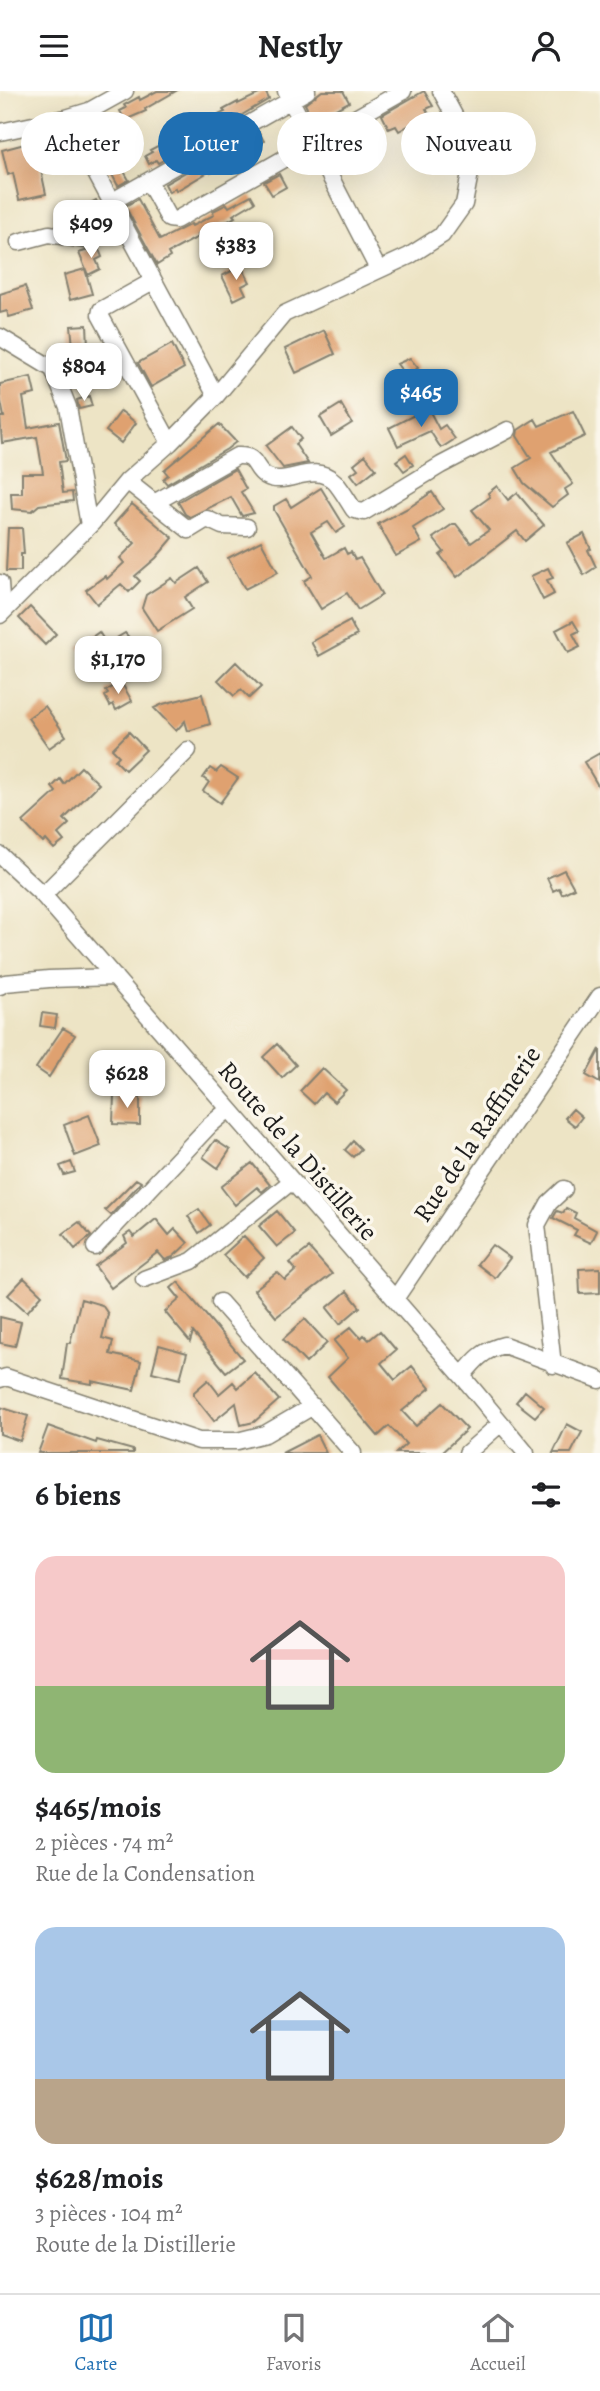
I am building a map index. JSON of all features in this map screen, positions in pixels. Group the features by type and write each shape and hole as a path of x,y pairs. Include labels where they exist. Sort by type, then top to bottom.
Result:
{"street":[{"path":"86,112 125,91"},
{"path":"111,202 289,95 307,91"},
{"path":"367,112 403,91"},
{"path":"1,614 89,525 127,481 170,443 216,396 284,314 409,255 442,235 464,204 471,168 461,128 441,91"},
{"path":"289,95 298,112"},
{"path":"0,131 21,127"},
{"path":"148,181 169,219 176,220 277,164"},
{"path":"97,175 216,396"},
{"path":"330,175 378,269"},
{"path":"19,242 49,234 87,240 125,227"},
{"path":"153,281 101,310 100,315 170,443"},
{"path":"0,337 53,369 68,407 89,525"},
{"path":"154,503 237,456 245,456 254,459 265,475 274,478 312,472 323,475 335,482 354,510 364,512 441,465 509,430"},
{"path":"127,481 189,530 207,519 222,526 247,527"},
{"path":"0,583 1,614"},
{"path":"43,895 188,750"},
{"name":"Route de la Distillerie","path":"0,855 43,895 526,1453"},
{"path":"0,986 5,983 50,979 115,977"},
{"name":"Rue de la Raffinerie","path":"395,1299 600,996"},
{"path":"95,1247 229,1108"},
{"path":"145,1279 192,1261 292,1181"},
{"path":"553,1365 537,1224 549,1203 564,1189"},
{"path":"220,1302 353,1453"},
{"path":"462,1376 478,1356 490,1348 504,1345 600,1380"},
{"path":"3,1378 199,1441 237,1441 265,1434 313,1406"},
{"path":"474,1451 501,1423"}],"building":[{"path":"157,91 176,91 144,112 121,112 126,108 124,105 139,97 140,100"},
{"path":"265,91 269,99 247,112 223,110"},
{"path":"322,91 343,91 349,102 330,112 309,112 305,104"},
{"path":"424,91 433,106 426,109 428,112 401,112 399,131 396,126 389,129 387,112"},
{"path":"21,145 21,175 42,175 46,194 19,200 13,173 8,175 2,150"},
{"path":"158,146 158,163 156,160 149,164 145,156 152,152 150,150"},
{"path":"112,175 126,175 129,180 118,186"},
{"path":"181,175 203,175 176,191 175,188 169,192 165,184"},
{"path":"280,175 286,187 272,195 264,182"},
{"path":"251,195 255,202 233,215 235,217 197,235 198,237 168,253 170,257 157,265 125,206 138,199 160,240 214,215 213,211 227,204 229,207"},
{"path":"96,200 107,222 91,227 81,208"},
{"path":"98,247 102,257 96,260 100,269 88,275 79,253"},
{"path":"241,266 250,282 242,286 246,294 234,300 222,276"},
{"path":"85,269 92,294 70,300 64,275"},
{"path":"25,286 33,310 9,317 7,311 0,313 0,294"},
{"path":"87,325 88,346 73,347 71,326"},
{"path":"324,330 335,354 296,373 285,349"},
{"path":"172,344 184,368 151,387 138,363"},
{"path":"410,358 418,368 406,376 397,364"},
{"path":"411,372 419,383 411,389 403,378"},
{"path":"31,377 35,394 23,397 28,428 59,422 66,461 59,462 63,493 72,492 73,501 39,505 32,511 12,509 11,493 22,493 22,473 43,473 37,437 2,443 0,417 4,417 0,384"},
{"path":"89,396 92,406 79,409 77,400"},
{"path":"341,404 352,423 331,436 320,417"},
{"path":"428,408 439,429 445,425 455,439 441,448 430,431 398,446 389,428"},
{"path":"121,411 136,423 121,443 106,431"},
{"path":"573,411 585,436 551,452 573,484 565,489 568,495 552,507 524,483 515,468 531,458 517,436 518,430 535,419 539,426"},
{"path":"219,424 236,442 167,484 163,479 168,475 164,470"},
{"path":"292,427 301,439 295,444 308,463 283,468 266,446"},
{"path":"406,454 413,465 404,471 396,461"},
{"path":"365,455 376,469 358,483 351,474 358,469 354,464"},
{"path":"235,469 246,489 241,492 254,513 242,516 231,497 190,517 185,514 178,502"},
{"path":"497,486 508,500 517,493 544,525 525,541 517,531 457,577 440,555 444,552 433,538 453,524 456,524 471,543 489,530 472,510 490,497 488,493"},
{"path":"321,488 345,527 336,533 328,522 311,532 326,558 344,548 347,554 351,552 355,560 360,558 382,595 358,610 347,593 321,609 304,581 312,576 274,510 274,506 286,499 291,507"},
{"path":"432,492 443,509 413,528 421,542 396,556 378,524"},
{"path":"132,504 173,538 156,558 135,576 140,581 129,592 121,584 97,604 86,590 105,576 107,579 124,563 120,558 135,543 114,524"},
{"path":"8,528 22,528 24,554 21,554 21,571 6,571"},
{"path":"584,534 596,567 584,575 567,543"},
{"path":"261,541 278,572 245,589 228,558"},
{"path":"199,568 208,582 185,597 192,609 157,631 142,608 146,595 172,578 176,583"},
{"path":"548,568 553,578 547,580 554,594 543,600 531,576"},
{"path":"30,607 56,634 45,645 19,618"},
{"path":"350,621 357,635 319,656 311,642"},
{"path":"573,621 579,631 573,634 580,647 568,653 556,630"},
{"path":"99,632 111,651 90,665 78,647"},
{"path":"125,633 135,644 124,652 115,639"},
{"path":"236,662 261,687 249,698 241,690 234,696 218,680"},
{"path":"121,682 132,701 116,710 113,704 110,706 105,696 108,694 106,691"},
{"path":"202,694 210,724 188,731 185,721 176,731 154,708 163,704"},
{"path":"45,706 66,736 49,748 28,718"},
{"path":"129,732 146,750 125,770 115,760 119,756 112,749"},
{"path":"600,753 600,789 584,762"},
{"path":"81,767 99,784 64,819 69,824 58,834 64,841 54,849 46,840 43,843 23,822 56,792 52,787 60,779 64,784"},
{"path":"221,767 238,778 220,803 203,791 209,782 203,778 210,768 216,772"},
{"path":"564,870 574,888 562,894 559,888 553,891 547,878"},
{"path":"42,1013 57,1015 55,1028 40,1026"},
{"path":"63,1028 75,1035 49,1077 36,1068"},
{"path":"277,1044 296,1065 282,1078 263,1057"},
{"path":"600,1049 600,1083 586,1075"},
{"path":"322,1068 346,1090 334,1102 324,1093 314,1104 300,1091"},
{"path":"114,1094 140,1095 140,1125 113,1124"},
{"path":"573,1109 582,1117 575,1126 565,1118"},
{"path":"89,1115 101,1146 75,1156 64,1125"},
{"path":"215,1140 230,1150 218,1168 203,1157"},
{"path":"353,1141 361,1149 353,1157 345,1150"},
{"path":"71,1162 75,1172 64,1175 60,1166"},
{"path":"252,1163 270,1185 262,1192 257,1187 235,1205 221,1187"},
{"path":"136,1179 141,1182 111,1215 105,1210"},
{"path":"566,1208 576,1213 574,1218 597,1231 591,1243 574,1235 577,1230 553,1218 557,1211 563,1213"},
{"path":"199,1209 210,1225 199,1233 188,1216"},
{"path":"277,1211 295,1233 277,1247 259,1226"},
{"path":"156,1219 169,1235 175,1229 188,1243 173,1257 165,1260 158,1252 111,1288 95,1266 127,1243 124,1236 130,1232 134,1237"},
{"path":"79,1222 91,1236 75,1249 63,1234"},
{"path":"244,1236 264,1258 244,1277 223,1255"},
{"path":"492,1245 510,1258 495,1278 477,1264"},
{"path":"309,1248 332,1274 276,1317 254,1290 277,1272 285,1280 296,1270 290,1263"},
{"path":"600,1268 600,1293 580,1294 579,1269"},
{"path":"24,1278 42,1295 27,1312 8,1295"},
{"path":"178,1282 243,1359 226,1372 193,1332 190,1342 165,1312 180,1299 171,1288"},
{"path":"347,1291 360,1307 340,1324 327,1308"},
{"path":"81,1299 102,1305 108,1314 102,1338 113,1341 110,1354 141,1361 134,1390 92,1381 92,1384 62,1379 67,1343 70,1343"},
{"path":"0,1317 21,1322 15,1346 0,1343"},
{"path":"305,1319 327,1343 306,1363 283,1339"},
{"path":"351,1327 361,1338 364,1335 369,1340 380,1331 396,1350 381,1363 395,1380 412,1366 430,1388 402,1411 416,1426 442,1403 467,1429 441,1453 396,1453 406,1444 389,1426 378,1436 328,1377 348,1358 334,1341"},
{"path":"159,1345 187,1353 180,1379 152,1372"},
{"path":"255,1373 279,1400 254,1422 241,1425 236,1403 214,1421 194,1396 194,1392 208,1380 219,1394 233,1382 238,1388"},
{"path":"525,1391 544,1407 535,1417 516,1402"},
{"path":"0,1407 28,1416 20,1441 0,1434"},
{"path":"567,1424 582,1432 571,1453 553,1453"},
{"path":"48,1426 96,1443 97,1440 133,1450 133,1453 38,1453"},
{"path":"317,1435 326,1453 282,1453"}]}
